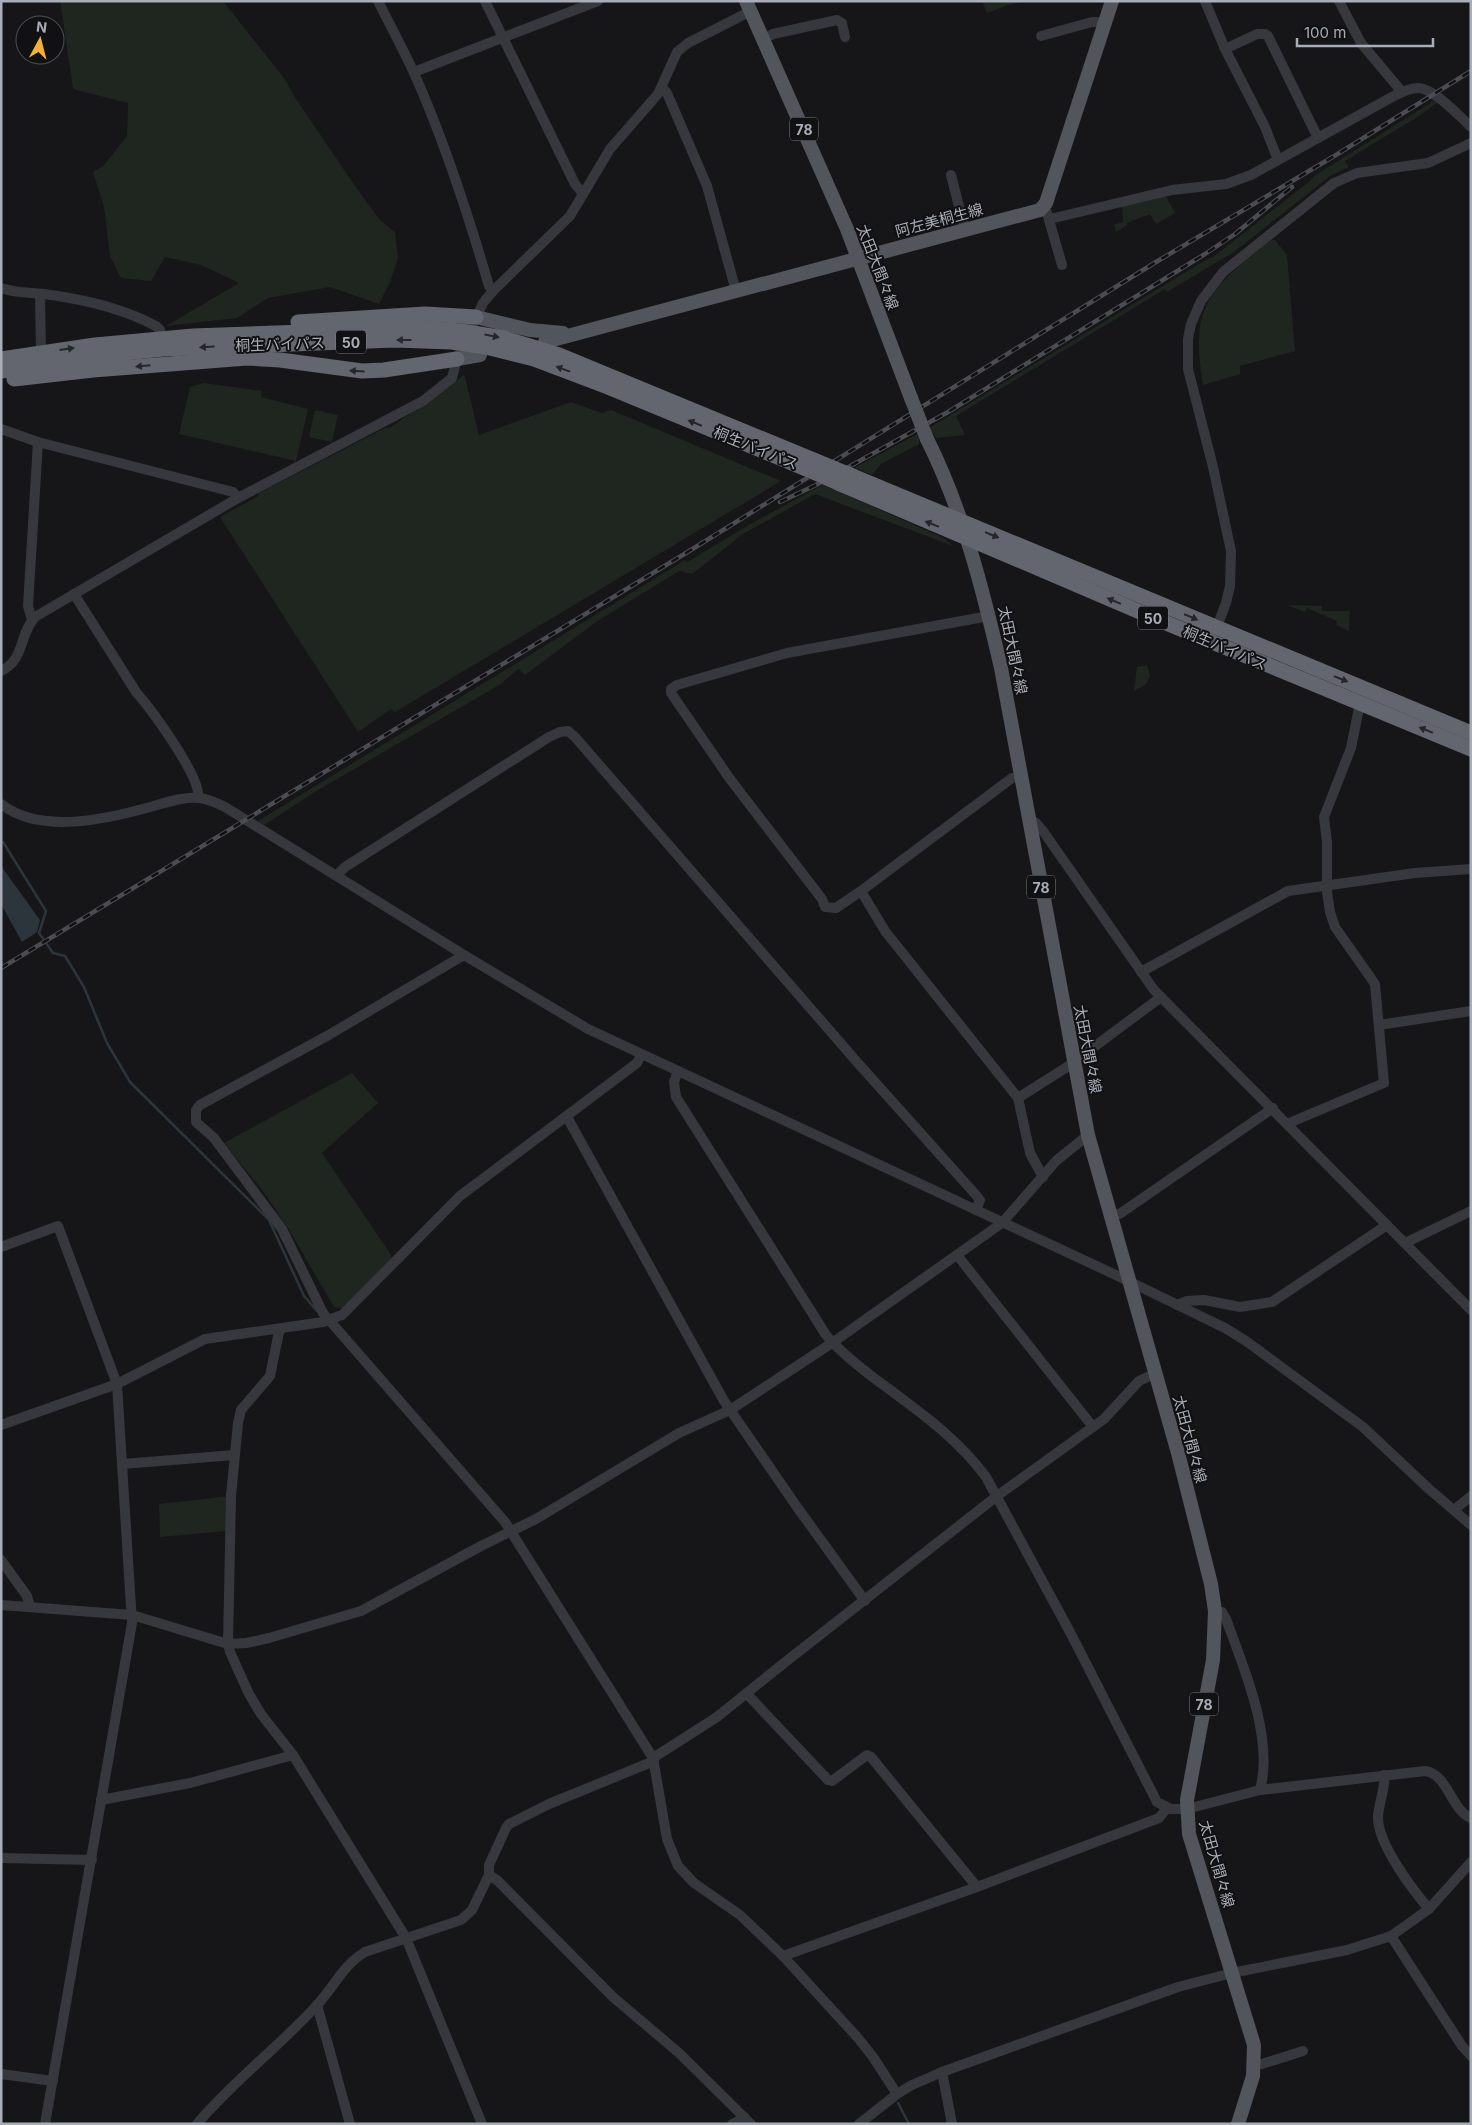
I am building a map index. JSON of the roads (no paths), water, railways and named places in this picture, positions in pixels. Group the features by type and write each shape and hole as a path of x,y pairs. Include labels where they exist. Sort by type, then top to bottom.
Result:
{"highway":[{"path":"193,336 224,329 381,315 442,314 475,321"},
{"name":"桐生バイパス","path":"1,359 41,352 193,336 418,328 490,335 527,344 568,358 810,465"},
{"name":"桐生バイパス","path":"1,371 86,357 162,349 395,340 452,342 486,347 534,359 844,479 960,520 1360,703 1471,749"},
{"name":"50","path":"1,382 68,373 247,358 280,360 362,371 383,370 458,356"},
{"name":"桐生バイパス","path":"844,479 965,538 1471,733"}],"main road":[{"path":"1047,213 1112,1"},
{"name":"太田大間々線","path":"748,6 817,158 858,258 927,439 942,470 960,520 989,616 1001,668 1088,1135 1156,1373 1211,1584 1215,1611 1213,1660 1187,1809 1189,1834 1254,2045 1255,2064 1252,2085 1238,2124"},
{"name":"阿左美桐生線","path":"545,342 965,230 1036,212 1047,213"},
{"path":"475,321 530,330 576,333"},
{"path":"458,356 480,355"}],"street":[{"path":"378,1 414,72 460,189 493,292"},
{"path":"485,1 575,184 583,194"},
{"path":"414,72 598,1"},
{"path":"1205,1 1224,49 1262,120 1278,160"},
{"path":"1339,1 1361,43 1402,92"},
{"path":"475,321 483,303 565,221 614,144 652,103 662,88 674,59 683,46 748,6"},
{"path":"763,39 773,34 837,20 842,22 845,37"},
{"path":"1041,36 1092,22 1106,22"},
{"path":"1224,49 1261,33 1268,36 1318,138"},
{"path":"662,88 667,93 707,186 736,291"},
{"path":"1062,264 1047,213 1172,190 1233,183 1402,92 1419,88 1430,91 1471,127"},
{"path":"1213,635 1226,603 1230,586 1231,551 1188,369 1188,339 1191,324 1200,301 1222,272 1334,183 1357,173 1428,163 1471,143"},
{"path":"951,175 965,230"},
{"path":"1,288 22,294 40,294 103,305 156,326 160,330 162,338"},
{"path":"40,294 41,352"},
{"path":"1,671 10,666 17,658 28,626 32,620 238,498 423,402 452,378 458,356"},
{"path":"1,429 38,442 233,492 238,498"},
{"path":"32,620 28,606 38,442"},
{"path":"74,594 136,692 148,706 192,774 198,788 198,798"},
{"path":"989,616 787,653 677,685 670,689 730,779 822,899 825,906 836,908 861,892 1010,779 1020,776"},
{"path":"1289,1124 1384,1083 1375,984 1335,927 1330,912 1327,885 1327,842 1324,817 1351,748 1360,703"},
{"path":"337,875 344,867 549,737 568,731 857,1062 976,1195 980,1200 976,1210"},
{"path":"1,804 29,818 82,821 112,817 169,802 198,798 225,807 464,955 588,1029 1225,1328 1246,1341 1354,1420 1471,1524"},
{"path":"1029,818 1043,832 1141,972 1161,997 1289,1124 1471,1310"},
{"path":"1141,972 1288,891 1414,873 1471,869"},
{"path":"861,892 885,932 1018,1098 1030,1153 1043,1177"},
{"path":"464,955 327,1036 206,1102 196,1110 196,1122 214,1138 282,1230 323,1313 512,1531 654,1759 668,1839 678,1866 694,1883 740,1914 783,1956 858,2038 897,2094"},
{"path":"1018,1098 1067,1067 1161,997"},
{"path":"1379,1025 1471,1011"},
{"path":"1,1425 117,1384 205,1339 331,1320 348,1310 460,1196 637,1063 641,1055"},
{"path":"678,1071 674,1082 676,1096 832,1343 948,1435 979,1468 997,1496 1157,1802 1167,1808 1187,1809 1260,1790 1429,1771 1438,1778 1465,1816 1471,1818"},
{"path":"1111,1217 1116,1216 1273,1108"},
{"path":"567,1117 730,1410 865,1601"},
{"path":"1,1605 132,1615 228,1644 246,1643 277,1636 361,1611 536,1519 679,1433 730,1410 832,1343 1002,1223 1066,1152 1088,1135"},
{"path":"1405,1243 1471,1211"},
{"path":"1,1247 58,1226 117,1384 132,1615 92,1860 45,2124"},
{"path":"1177,1305 1187,1301 1204,1300 1240,1307 1272,1302 1387,1226"},
{"path":"957,1255 1093,1427"},
{"path":"282,1328 279,1332 270,1376 241,1410 234,1455 230,1523 228,1644 249,1694 261,1714 293,1755 406,1938 482,2124"},
{"path":"197,2124 318,2005 340,1974 356,1957 365,1952 460,1920 466,1916 472,1910 489,1875 489,1865 509,1824 654,1759 717,1717 997,1496 1104,1419 1135,1385 1156,1373"},
{"path":"123,1464 234,1455"},
{"path":"1454,1510 1471,1496"},
{"path":"1,1560 26,1596 30,1607"},
{"path":"1215,1611 1222,1612 1226,1619 1252,1696 1265,1751 1264,1778 1260,1790"},
{"path":"746,1694 828,1780 832,1781 866,1756 871,1757 978,1887"},
{"path":"101,1800 190,1783 293,1755"},
{"path":"1384,1775 1378,1817 1382,1836 1388,1851 1429,1909"},
{"path":"783,1956 978,1887 1160,1818 1167,1808"},
{"path":"1,1858 92,1860"},
{"path":"858,2124 897,2094 942,2072 1178,1987 1232,1973 1353,1949 1392,1936 1429,1909 1471,1862"},
{"path":"489,1875 498,1881 613,1997 679,2053 748,2121"},
{"path":"1392,1936 1462,2046 1471,2056"},
{"path":"318,2005 350,2124"},
{"path":"1255,2064 1262,2064 1303,2052"},
{"path":"942,2072 952,2124"},
{"path":"1,2074 53,2081"},
{"path":"732,2124 748,2121"}],"waterway":[{"path":"3,842 46,911 39,933 53,953 65,956 84,987 107,1043 130,1082 269,1220 304,1296 317,1311"},
{"path":"898,2103 909,2124"}],"railway":[{"path":"1,968 686,553 1156,262 1336,155 1471,71"},
{"path":"780,502 816,485 948,412 1205,254 1235,234 1292,187"}]}
